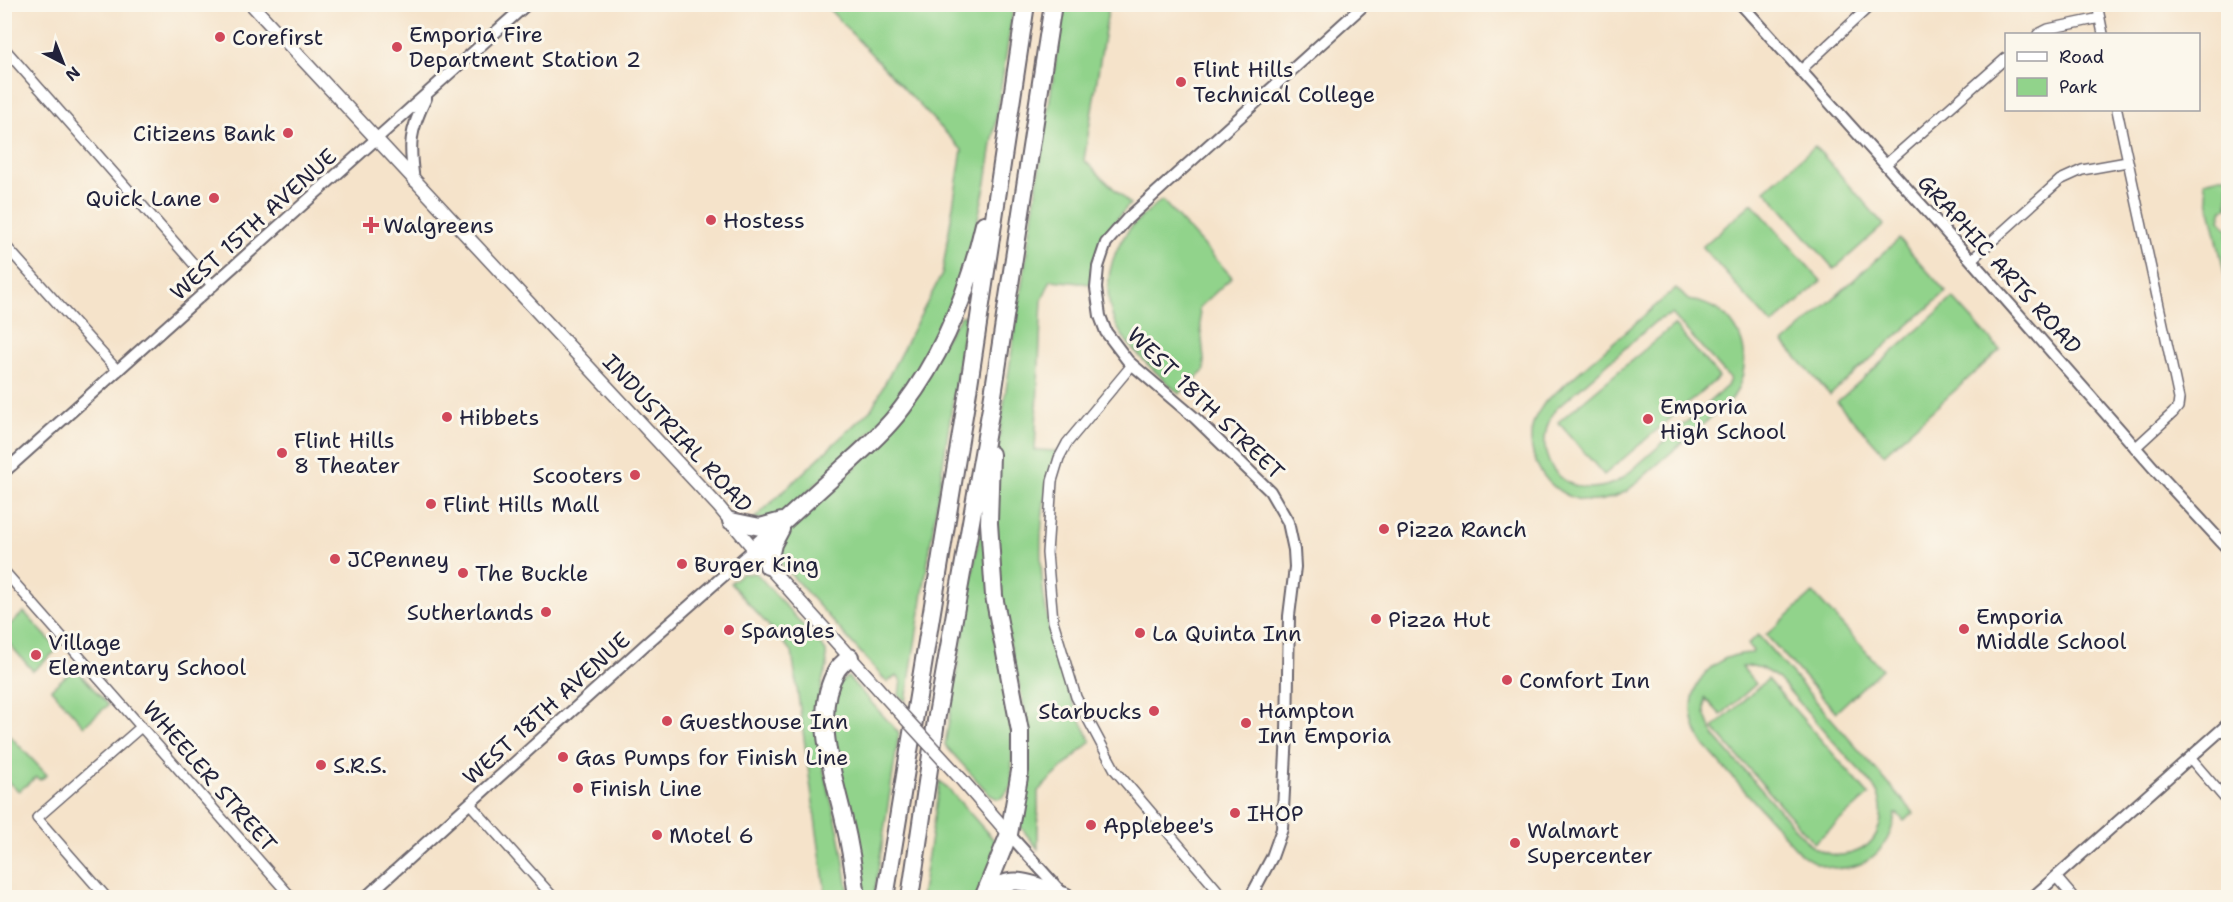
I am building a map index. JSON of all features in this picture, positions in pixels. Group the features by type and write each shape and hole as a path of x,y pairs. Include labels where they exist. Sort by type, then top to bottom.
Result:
{"highway":[{"path":"885,897 1006,145 1026,4"},
{"path":"910,897 936,721 991,408 1053,4"},
{"path":"754,549 881,434 903,408 926,373 954,320 963,295 978,250 1006,145"},
{"path":"983,897 1009,834 1020,771 1020,731 994,596 989,523 991,408"},
{"path":"731,521 760,527 786,520"},
{"path":"768,566 773,544 786,520"},
{"path":"850,657 837,669 830,686 826,709 826,744 853,863 857,897"},
{"path":"988,897 1002,883 1016,880 1066,897"}],"main road":[{"name":"INDUSTRIAL ROAD","path":"250,4 375,141 731,521 768,566 1009,834"}],"street":[{"name":"WEST 15TH AVENUE","path":"9,468 526,4"},
{"name":"WEST 18TH STREET","path":"1250,897 1272,857 1282,829 1287,733 1289,616 1295,567 1288,522 1270,491 1195,418 1132,365 1106,332 1100,316 1096,288 1098,267 1106,243 1124,223 1365,4"},
{"name":"GRAPHIC ARTS ROAD","path":"1741,4 1971,260 2135,448 2229,549"},
{"path":"1801,70 1872,4"},
{"path":"2097,4 2103,33"},
{"path":"2040,33 2048,29 2100,18"},
{"path":"4,48 213,286"},
{"path":"1885,165 2005,60"},
{"path":"414,181 410,140 414,123 429,92"},
{"path":"2117,111 2180,399 2173,413 2135,448"},
{"path":"1971,260 2060,180 2082,170 2127,162"},
{"path":"4,244 118,371"},
{"path":"1132,365 1066,442 1059,458 1051,495 1047,554 1053,621 1076,697 1115,770 1224,897"},
{"path":"4,454 9,468"},
{"name":"WEST 18TH AVENUE","path":"371,896 646,644 754,549"},
{"name":"WHEELER STREET","path":"4,572 292,897"},
{"path":"2032,897 2229,724"},
{"path":"107,897 37,818 141,727"},
{"path":"2190,758 2229,802"},
{"path":"470,804 554,897"},
{"name":"INDUSTRIAL ROAD","path":"1009,834 1066,897"},
{"path":"2056,877 2074,897"}],"green space":[{"path":"825,5 1014,5 986,182 976,227 950,312 926,359 887,417 782,516 753,520 872,408 942,274 962,150"},
{"path":"1064,5 1109,5 1084,160 1130,204 1114,222 1103,240 1095,260 1090,284 1051,280 1042,299 1035,450 1056,451 1047,488 1042,525 1041,562 1044,599 1061,672 1091,741 1038,791 1038,849 1019,825 1029,749 1026,717 998,589 995,485 1000,430"},
{"path":"1815,146 1884,225 1834,269 1765,190"},
{"path":"2228,175 2228,208 2223,209 2220,219 2228,229 2228,290 2204,181"},
{"path":"1162,200 1232,277 1199,308 1205,370 1179,394 1143,360 1124,338 1111,312 1109,298 1110,270 1120,243 1136,222"},
{"path":"1752,203 1821,281 1772,325 1702,247"},
{"path":"1899,239 1946,292 1830,395 1784,343"},
{"path":"1676,288 1688,300 1706,304 1720,312 1732,323 1740,336 1744,351 1744,367 1740,383 1732,399 1627,491 1604,500 1580,500 1566,495 1543,475 1532,448 1531,433 1535,418 1545,402","holes":["1672,314 1730,379 1727,386 1623,478 1604,486 1586,488 1571,484 1558,475 1549,462 1545,446 1547,429 1555,410 1656,321"]},
{"path":"1953,298 2000,350 1884,454 1837,402"},
{"path":"961,316 966,316 906,702 899,695 901,681 897,676 887,682 777,559 779,547 792,526 856,467"},
{"path":"1674,325 1719,377 1604,475 1558,422"},
{"path":"980,529 984,530 1012,705 1012,785 1003,797 998,799 990,795 945,745"},
{"path":"742,573 758,575 826,651 827,668 818,707 819,742 840,838 849,897 826,897 792,652 730,583"},
{"path":"1813,593 1882,669 1836,712 1766,635"},
{"path":"24,612 58,649 33,671 5,639 5,629"},
{"path":"1758,635 1914,813 1904,821 1898,814 1895,814 1891,831 1883,846 1873,857 1846,868 1816,863 1801,854 1705,746 1696,730 1692,714 1693,698 1698,684 1706,672 1718,662 1752,653 1748,644","holes":["1742,667 1761,668 1778,678 1876,791 1881,804 1880,826 1873,839 1862,849 1848,854 1835,855 1810,845 1714,736 1705,713 1705,698 1721,715 1756,684"]},
{"path":"75,668 108,705 84,726 51,689"},
{"path":"848,677 899,733 874,897 860,897 830,725 836,685"},
{"path":"1768,679 1869,795 1814,843 1713,728"},
{"path":"10,736 47,775 40,780 36,777 19,791 5,780 5,741"},
{"path":"940,781 1000,846 979,897 921,898"}],"place":[{"name":"Corefirst","path":"220,37"},
{"name":"Emporia Fire Department Station 2","path":"397,47"},
{"name":"Flint Hills Technical College","path":"1181,82"},
{"name":"Citizens Bank","path":"288,133"},
{"name":"Quick Lane","path":"214,198"},
{"name":"Hostess","path":"711,220"},
{"name":"Walgreens","path":"371,225"},
{"name":"Hibbets","path":"447,417"},
{"name":"Emporia High School","path":"1648,419"},
{"name":"Flint Hills 8 Theater","path":"282,453"},
{"name":"Scooters","path":"635,475"},
{"name":"Flint Hills Mall","path":"431,504"},
{"name":"Pizza Ranch","path":"1384,529"},
{"name":"JCPenney","path":"335,559"},
{"name":"Burger King","path":"682,564"},
{"name":"The Buckle","path":"463,573"},
{"name":"Sutherlands","path":"546,612"},
{"name":"Pizza Hut","path":"1376,619"},
{"name":"Emporia Middle School","path":"1964,629"},
{"name":"Spangles","path":"729,630"},
{"name":"La Quinta Inn","path":"1140,633"},
{"name":"Village Elementary School","path":"36,655"},
{"name":"Comfort Inn","path":"1507,680"},
{"name":"Starbucks","path":"1154,711"},
{"name":"Guesthouse Inn","path":"667,721"},
{"name":"Hampton Inn Emporia","path":"1246,723"},
{"name":"Gas Pumps for Finish Line","path":"563,757"},
{"name":"S.R.S.","path":"321,765"},
{"name":"Finish Line","path":"578,788"},
{"name":"IHOP","path":"1235,813"},
{"name":"Applebee's","path":"1091,825"},
{"name":"Motel 6","path":"657,835"},
{"name":"Walmart Supercenter","path":"1515,843"}]}
